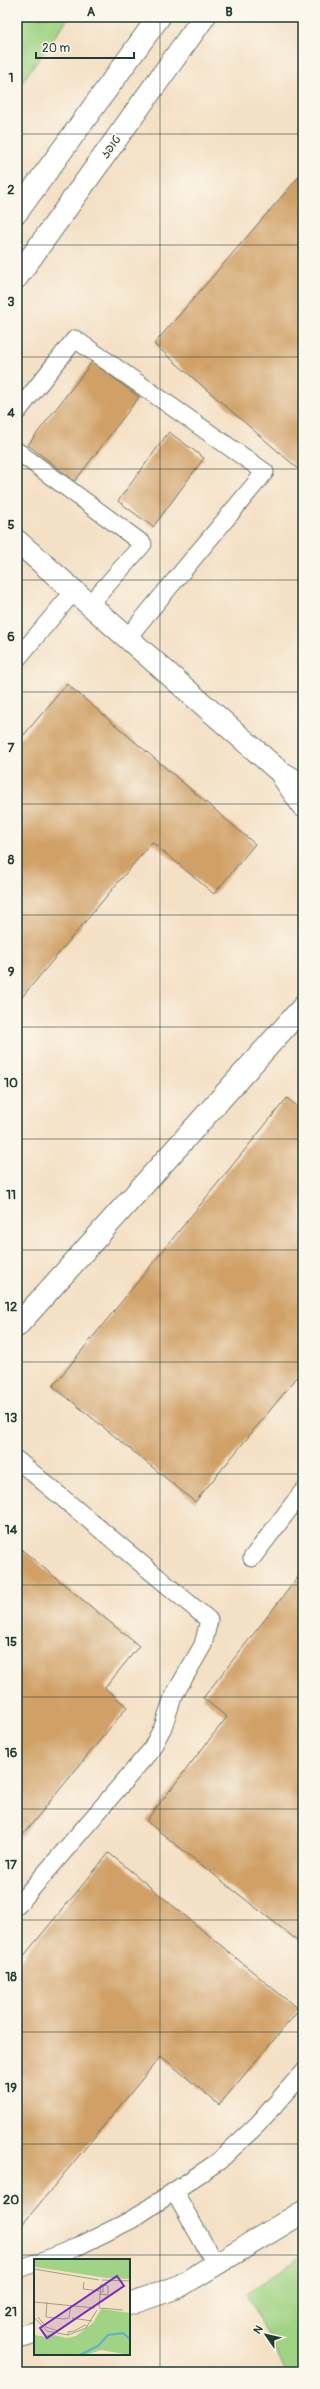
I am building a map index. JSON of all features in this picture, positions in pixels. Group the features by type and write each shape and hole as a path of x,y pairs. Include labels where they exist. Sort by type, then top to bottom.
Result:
{"street":[{"path":"17,212 159,17"},
{"name":"טופז","path":"17,276 204,17"},
{"path":"17,541 279,771 297,794 303,806"},
{"path":"279,771 303,785"},
{"path":"17,1326 303,1007"},
{"path":"130,2304 178,2288 303,2212"},
{"path":"17,2338 34,2333"}],"lane":[{"path":"17,412 75,339 265,472 127,638"},
{"path":"17,451 144,544 82,598 17,659"},
{"path":"17,1460 209,1620 203,1645 173,1697 163,1728 151,1750 17,1906"},
{"path":"252,1558 303,1491"},
{"path":"47,2259 77,2247 131,2220 174,2193 220,2161 258,2124 303,2072"},
{"path":"174,2193 216,2265"},
{"path":"17,2270 34,2263"}],"green space":[{"path":"17,17 69,17 17,89"},
{"path":"303,2255 303,2372 286,2372 247,2293"}],"building":[{"path":"303,172 303,473 154,344"},
{"path":"92,362 139,397 75,481 28,445"},
{"path":"169,432 204,458 153,527 118,501"},
{"path":"67,684 255,844 214,894 152,842 17,1003 17,743"},
{"path":"287,1098 303,1111 303,1370 195,1502 53,1386"},
{"path":"17,1546 139,1646 105,1688 127,1707 17,1842"},
{"path":"303,1571 303,1945 146,1821 227,1717 203,1698"},
{"path":"109,1853 299,2010 219,2105 161,2056 17,2231 17,1964"}]}
